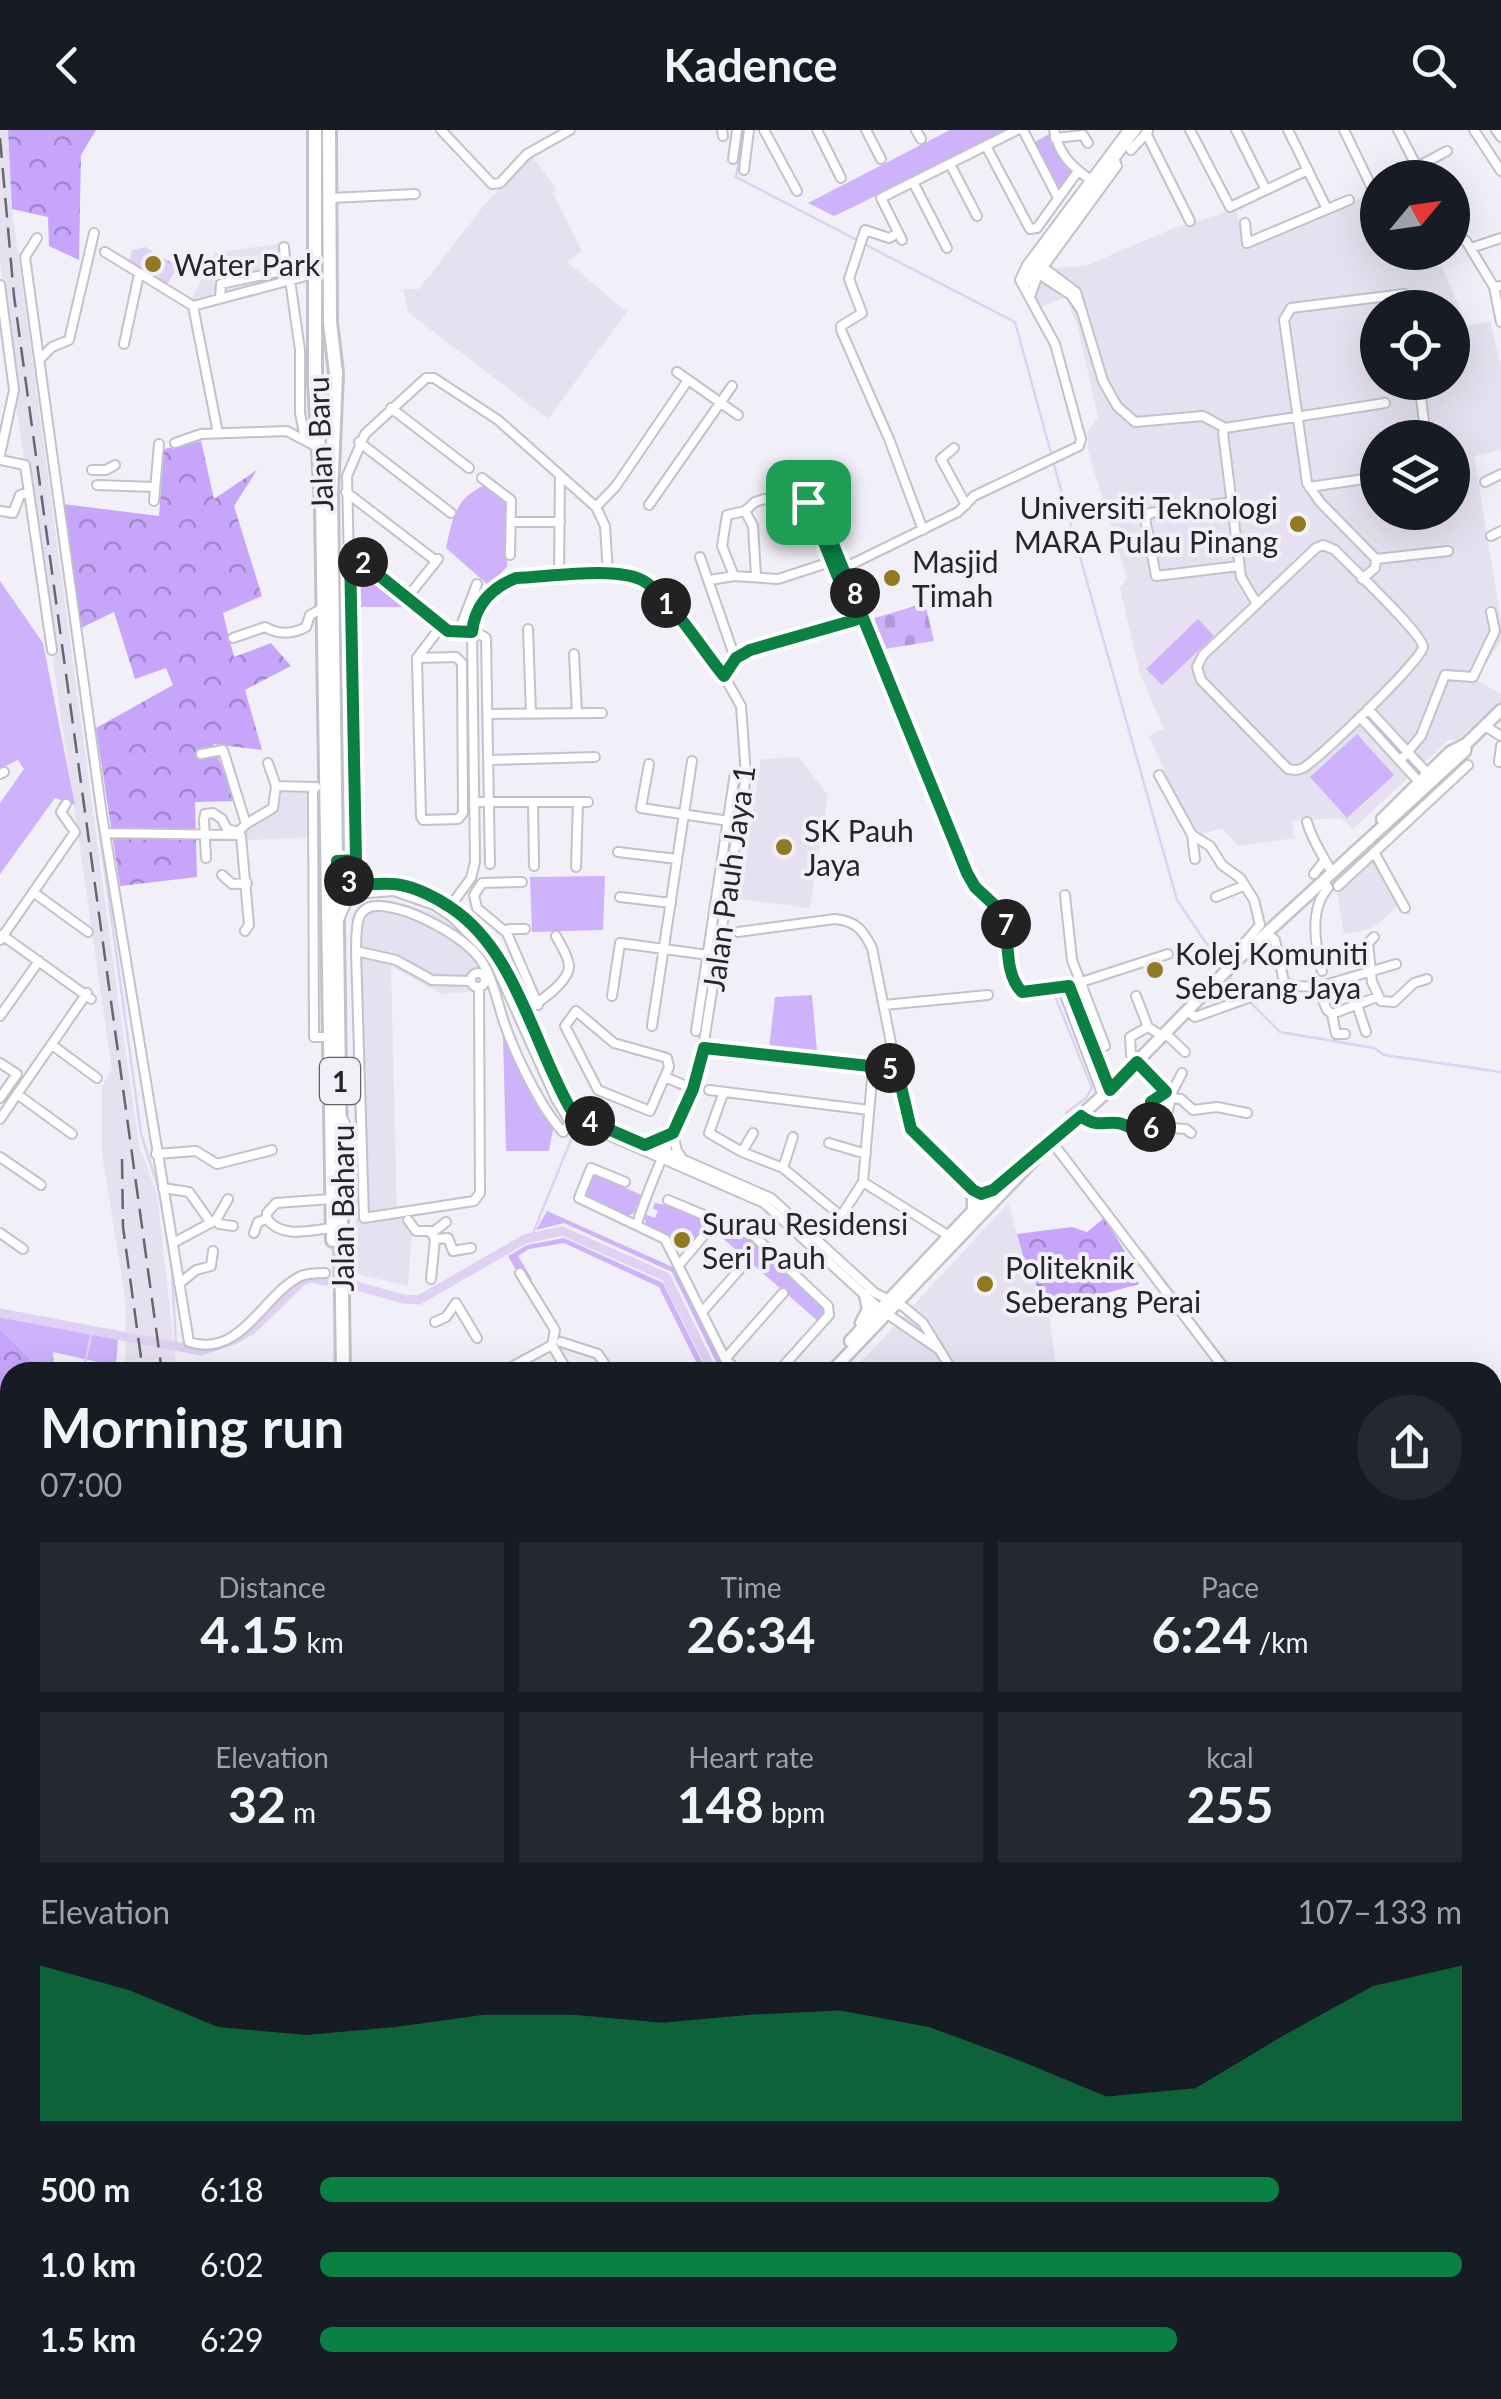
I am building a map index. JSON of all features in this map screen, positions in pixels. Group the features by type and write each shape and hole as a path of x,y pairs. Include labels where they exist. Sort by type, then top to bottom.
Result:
{"highway":[{"name":"Jalan Baru","path":"313,130 315,382 324,608 319,787 321,1037 336,1234"},
{"name":"Jalan Baru","path":"332,130 330,322 336,387 331,494 337,924"},
{"path":"315,382 326,376 336,387"},
{"name":"Jalan Baharu","path":"337,924 342,1114 336,1234 340,1362"}],"main road":[{"path":"832,1362 986,1204 1137,1062 1251,942 1315,895 1324,876 1465,750 1466,744 1501,710"},
{"path":"840,1362 973,1210 986,1204 993,1190 1048,1146"},
{"path":"973,1210 973,1190 981,1194 993,1190"},
{"path":"861,1329 868,1309 865,1295"}],"street":[{"path":"441,130 492,184 500,183 527,154 570,130"},
{"path":"733,158 736,130"},
{"path":"744,170 749,130"},
{"path":"764,130 796,191"},
{"path":"817,130 841,178"},
{"path":"866,130 881,159"},
{"path":"922,530 889,439 841,330 841,326 862,313 848,279 864,232 900,237 881,198 1020,130 1058,198"},
{"path":"1028,282 1128,130"},
{"path":"1190,130 1230,207 1308,170"},
{"path":"1236,130 1266,190"},
{"path":"1288,130 1328,209"},
{"path":"1344,130 1360,163"},
{"path":"1398,130 1416,166 1447,151"},
{"path":"1474,130 1501,171"},
{"path":"1496,130 1501,137"},
{"path":"1093,181 1143,131"},
{"path":"1131,150 1143,131"},
{"path":"1143,131 1190,221"},
{"path":"1088,143 1083,135 1055,134 1060,151 1093,181"},
{"path":"986,146 1027,225 1034,230 1078,171"},
{"path":"710,580 734,576 778,579 839,563 922,530 966,506 974,496 1066,454 1081,443 1055,344 1021,283 1118,166 1114,158"},
{"path":"950,164 977,216"},
{"path":"914,182 947,248"},
{"path":"331,198 415,194"},
{"path":"1245,223 1246,244 1349,200"},
{"path":"41,358 69,340 94,233"},
{"path":"37,238 25,257 105,833 189,1342 205,1346 251,1325 292,1282 303,1275 325,1273"},
{"path":"1501,238 1471,248 1497,286 1501,322"},
{"path":"284,247 300,362 305,438"},
{"path":"105,252 193,306 317,273"},
{"path":"1032,294 1035,266"},
{"path":"1035,266 1076,292 1103,381 1116,406 1129,418 1143,423 1203,416 1226,428 1384,403"},
{"path":"220,298 221,284 286,270"},
{"path":"124,344 139,274"},
{"path":"0,287 14,384 0,458 24,464 52,650"},
{"path":"1360,300 1288,310 1284,320 1309,487 1376,560"},
{"path":"193,306 218,433"},
{"path":"300,362 316,346"},
{"path":"677,372 738,414"},
{"path":"337,861 356,866 346,492 350,463 360,442 392,408 426,378 434,378 498,420 596,507 605,526 608,574"},
{"path":"596,507 616,486 688,380"},
{"path":"649,506 732,386"},
{"path":"0,399 11,402"},
{"path":"392,408 469,468"},
{"path":"287,431 302,421"},
{"path":"1226,428 1222,432 1240,566 1248,593 1256,604"},
{"path":"175,443 193,435 287,431 319,448"},
{"path":"360,442 451,513"},
{"path":"154,500 159,444"},
{"path":"954,448 941,459 966,506"},
{"path":"92,470 115,465"},
{"path":"1485,482 1501,474"},
{"path":"559,576 560,476"},
{"path":"482,478 511,500 510,556"},
{"path":"1309,487 1360,480"},
{"path":"97,485 154,487"},
{"path":"0,511 13,513 20,494 28,492"},
{"path":"346,492 437,560 406,598"},
{"path":"734,576 722,546 727,515 745,512 764,499 790,506 815,500 860,619 967,873 975,887 1004,914 1016,987 1022,992 1065,987 1168,954"},
{"path":"1233,502 1150,514 1145,518 1156,576 1240,566"},
{"path":"745,512 753,526 756,576"},
{"path":"512,522 560,522"},
{"path":"1491,536 1501,531"},
{"path":"1324,545 1335,550 1362,580 1420,636 1424,648 1323,752 1302,769 1288,769 1201,680 1197,667 1203,655 1316,548 1324,545"},
{"path":"1376,560 1448,551"},
{"path":"350,552 448,631 472,632 486,638 490,864"},
{"path":"700,557 736,658"},
{"path":"1362,580 1376,560"},
{"name":"Jalan Pauh Jaya 1","path":"472,632 482,603 502,584 516,578 608,574 638,578 658,592 724,676 741,706 746,776 704,1048 693,1089 637,1224"},
{"path":"459,632 478,584"},
{"path":"332,585 351,603"},
{"path":"234,638 264,627 276,633 300,630 306,627 310,614 324,608"},
{"path":"1400,761 1421,736 1445,675 1472,677 1494,631 1491,612"},
{"path":"724,676 736,658 750,650 860,619"},
{"path":"528,629 530,714"},
{"path":"436,633 417,658 423,820 458,819 464,813 472,632"},
{"path":"574,654 576,713"},
{"path":"334,676 352,656"},
{"path":"417,658 456,657 462,662 474,802 474,869 448,909"},
{"path":"1368,709 1409,753 1426,781"},
{"path":"488,714 602,713"},
{"path":"1360,717 1400,761 1438,793"},
{"path":"1485,726 1501,736"},
{"path":"1384,744 1393,736"},
{"path":"1499,762 1501,746"},
{"path":"201,754 223,750 246,824"},
{"path":"489,760 595,758"},
{"path":"652,1026 692,760"},
{"path":"105,833 235,835 273,808 276,786 268,763"},
{"path":"648,764 641,808 739,822"},
{"path":"1338,886 1468,765"},
{"path":"696,1031 735,774"},
{"path":"1160,776 1192,835 1195,858"},
{"path":"276,786 319,787"},
{"path":"474,802 588,802"},
{"path":"533,802 534,866"},
{"path":"576,868 578,802"},
{"path":"0,1120 89,996 1,937 75,832 61,812 66,804"},
{"path":"206,858 204,820 208,812 217,814 227,829 239,832"},
{"path":"336,814 355,814"},
{"path":"1308,822 1315,847 1325,860 1324,876"},
{"path":"239,832 247,884 246,931"},
{"path":"1192,835 1210,846 1225,868 1236,873 1254,900 1260,922 1251,942"},
{"path":"618,852 678,859"},
{"path":"1374,852 1405,908"},
{"path":"1324,876 1325,860"},
{"path":"337,861 352,882 400,885 436,900 489,952 574,1112 663,1156 768,1196 908,1327 941,1350"},
{"path":"1342,862 1352,873"},
{"path":"1213,874 1225,868"},
{"path":"222,874 232,884 247,884"},
{"path":"522,882 482,882 474,895 476,908 507,934 538,1005"},
{"path":"1216,897 1244,886"},
{"path":"436,900 460,891"},
{"path":"460,891 463,917"},
{"path":"33,892 88,932"},
{"path":"337,924 348,899 358,892 401,892 463,917 498,952 560,1106 572,1121 663,1156 767,1204 865,1295 916,1317 931,1332 948,1362"},
{"path":"1065,895 1070,950 1106,1046"},
{"path":"1315,895 1316,946 1322,971"},
{"path":"620,896 670,903"},
{"path":"375,906 398,908 438,925 468,948 483,963 480,1193 474,1201 364,1218 358,917 361,911 375,906"},
{"path":"738,932 848,920 859,926 872,948 911,1129 986,1204"},
{"path":"507,934 510,930 525,929"},
{"path":"1266,933 1274,940 1284,982"},
{"path":"506,1022 538,1005 569,968 556,936"},
{"path":"1374,937 1368,943 1376,996 1384,1002 1394,1002 1414,983 1427,979"},
{"path":"612,996 620,942 718,956"},
{"path":"468,948 480,980 500,1008 538,1095 563,1132 572,1121"},
{"path":"356,952 396,960 432,980 480,980"},
{"path":"0,1016 39,961"},
{"path":"1284,982 1292,986 1318,986 1396,964"},
{"path":"1187,1011 1195,1017 1284,982"},
{"path":"1318,986 1332,1014 1336,1034 1344,1034"},
{"path":"1065,987 1106,1093"},
{"path":"884,1005 988,995"},
{"path":"1136,996 1148,1027 1164,1034 1185,1052"},
{"path":"1332,1014 1376,996"},
{"path":"1357,1005 1366,1032"},
{"path":"576,1011 614,1043 667,1058 665,1077 650,1111 598,1090 565,1026 576,1011"},
{"path":"1148,1027 1130,1037 1131,1055 1169,1096"},
{"path":"52,1044 97,1078"},
{"path":"704,1048 897,1069"},
{"path":"0,1062 17,1074 0,1098"},
{"path":"724,1094 709,1133 742,1152 784,1168 842,1216 862,1182 873,1066"},
{"path":"1163,1124 1169,1096 1182,1074"},
{"path":"665,1077 693,1089"},
{"path":"709,1090 869,1110"},
{"path":"18,1094 72,1134"},
{"path":"1163,1124 1151,1102 1169,1096 1181,1099 1194,1110 1216,1107 1247,1113"},
{"path":"342,1114 350,1135 356,1134 362,1120"},
{"path":"1081,1116 1094,1124 1119,1122 1134,1130 1163,1124 1191,1133"},
{"path":"645,1145 673,1133 685,1162"},
{"path":"742,1152 752,1133"},
{"path":"784,1168 793,1137"},
{"path":"342,1166 350,1142 356,1143 362,1156"},
{"path":"828,1143 866,1154"},
{"path":"1048,1146 1219,1362"},
{"path":"156,1154 196,1151 217,1164 272,1150"},
{"path":"0,1157 40,1185"},
{"path":"625,1182 590,1168 579,1198 665,1239 728,1362"},
{"path":"862,1182 949,1236"},
{"path":"163,1188 190,1192 213,1221 233,1226"},
{"path":"254,1232 276,1203 331,1198"},
{"path":"173,1243 213,1221 228,1199"},
{"path":"668,1200 754,1236 828,1306 829,1314 787,1362"},
{"path":"679,1265 706,1233 711,1218"},
{"path":"266,1219 286,1232 336,1234"},
{"path":"408,1220 416,1231 448,1238 453,1251 471,1248"},
{"path":"431,1278 434,1236 446,1222"},
{"path":"0,1233 22,1249"},
{"path":"179,1284 192,1273 215,1267 212,1251"},
{"path":"702,1312 747,1261"},
{"path":"520,1273 555,1330 564,1362"},
{"path":"725,1359 783,1293"},
{"path":"435,1322 446,1317 456,1303 477,1338"},
{"path":"908,1327 916,1317"},
{"path":"522,1362 557,1344 598,1354 603,1362"}],"shaded area":[{"path":"0,130 8,130 12,209 116,982 139,1145 157,1194 176,1362 126,1362 125,1296 102,1154 102,1086 112,1070 14,390 0,261"},
{"path":"532,155 557,190 553,193 582,251 567,262 627,312 548,419 408,312 403,289 419,289 486,203"},
{"name":"Universiti Teknologi MARA Pulau Pinang","path":"1360,198 1360,270 1443,270 1452,290 1360,290 1360,400 1470,400 1470,325 1490,321 1501,367 1501,450 1474,456 1501,621 1501,641 1475,679 1501,694 1501,701 1457,740 1450,739 1353,829 1341,818 1291,821 1295,838 1238,846 1222,828 1199,835 1149,736 1164,729 1140,674 1120,588 1127,578 1088,451 1087,432 1098,417 1077,324 1066,297 1038,308 1033,301 1039,280 1051,263 1055,268 1085,266 1169,230 1236,212 1246,247"},
{"path":"289,242 294,274 190,302 215,253"},
{"name":"SK Pauh Jaya","path":"799,757 828,795 810,908 739,899 761,759"},
{"path":"281,789 317,792 318,837 246,840 245,827 278,810 277,795"},
{"path":"1369,861 1375,862 1398,906 1373,928 1344,934 1337,893"},
{"path":"370,900 392,900 430,912 450,923 489,965 469,992 441,994 391,966 397,1218 413,1216 408,1286 356,1274 351,917 357,907"},
{"name":"Politeknik Seberang Perai","path":"1008,1203 1024,1259 1048,1309 1056,1362 861,1362"}],"green space":[{"path":"8,130 96,130 81,155 79,260 49,246 48,217 12,209"},
{"path":"950,130 1012,130 834,216 808,203"},
{"path":"1051,133 1078,171 1059,191 1033,143"},
{"path":"201,441 214,499 257,470 234,506 262,596 223,613 234,657 271,643 291,666 245,690 262,750 213,744 235,801 195,802 197,877 120,886 96,728 173,685 166,668 135,679 114,612 81,628 63,504 159,516 164,449"},
{"path":"488,484 508,502 507,567 488,585 446,548 462,502"},
{"path":"356,574 370,574 404,607 355,607"},
{"path":"0,581 43,643 75,805 55,798 0,874 0,803 24,769 18,760 0,769"},
{"path":"925,603 934,641 885,649 882,642 877,644 868,620"},
{"path":"1198,619 1214,636 1162,685 1146,669"},
{"path":"1357,734 1394,775 1347,818 1310,777"},
{"path":"605,876 603,930 532,932 530,877"},
{"path":"812,995 818,1062 768,1057 775,997"},
{"path":"503,1035 531,1096 553,1129 549,1151 506,1151"},
{"path":"597,1175 641,1195 634,1213 628,1216 587,1198 585,1191 590,1178"},
{"path":"655,1203 702,1218 701,1233 692,1243 682,1232 670,1237 646,1224 644,1214 655,1218 658,1211 653,1208"},
{"path":"547,1211 677,1269 722,1362 716,1362 672,1272 564,1223 536,1230"},
{"path":"1104,1218 1126,1253 1139,1284 1048,1309 1024,1259 1017,1234 1072,1227 1087,1232"},
{"path":"718,1226 751,1239 824,1308 818,1321 712,1229"},
{"path":"564,1238 663,1283 702,1362 696,1362 659,1287 564,1243 529,1249 518,1256 532,1279 527,1281 508,1256 527,1245"},
{"path":"0,1315 118,1338 116,1362 53,1352 54,1362 34,1362 0,1329"},
{"path":"0,1329 34,1362 0,1362"}],"water":[{"name":"Water Park","path":"145,247 178,266 167,285 129,261 132,250"}],"waterway":[{"path":"744,130 736,177 857,240"},
{"path":"864,244 1015,322 1051,453"},
{"path":"1054,465 1177,900 1222,967"},
{"path":"68,601 141,1134 159,1190 172,1271 176,1344"},
{"path":"1227,973 1243,994"},
{"path":"1055,996 1092,1088 1086,1098 1066,1113"},
{"path":"1250,1002 1280,1032 1374,1048 1384,1055 1501,1072"},
{"path":"531,1238 575,1130"},
{"path":"346,1283 419,1300 525,1239 562,1231 666,1277 708,1362"},
{"path":"1142,1253 1224,1362"},
{"path":"0,1313 201,1351 253,1329 302,1281 327,1281"},
{"path":"85,1362 92,1331"}],"railway":[{"path":"0,138 14,296 161,1362"},
{"path":"122,1159 123,1227 142,1362"}],"place":[{"name":"Water Park","path":"153,264"},
{"name":"Universiti Teknologi MARA Pulau Pinang","path":"1298,524"},
{"name":"Masjid Timah","path":"892,578"},
{"name":"SK Pauh Jaya","path":"784,847"},
{"name":"Kolej Komuniti Seberang Jaya","path":"1155,970"},
{"name":"Surau Residensi Seri Pauh","path":"682,1240"},
{"name":"Politeknik Seberang Perai","path":"985,1284"}],"route":[{"path":"815,500 857,598 967,873 975,887 1000,906 1004,914 1016,987 1022,992 1069,986 1110,1090 1137,1062 1166,1092 1151,1102 1163,1124 1134,1130 1116,1121 1094,1124 1081,1116 993,1190 981,1194 911,1129 897,1069 704,1048 693,1089 673,1133 645,1145 578,1116 570,1108 498,952 467,920 450,906 407,887 352,882 342,872 337,861 356,860 350,552 448,631 472,632 476,614 490,592 516,578 608,574 638,578 658,592 724,676 740,654 855,620 808,502 815,500"}]}
